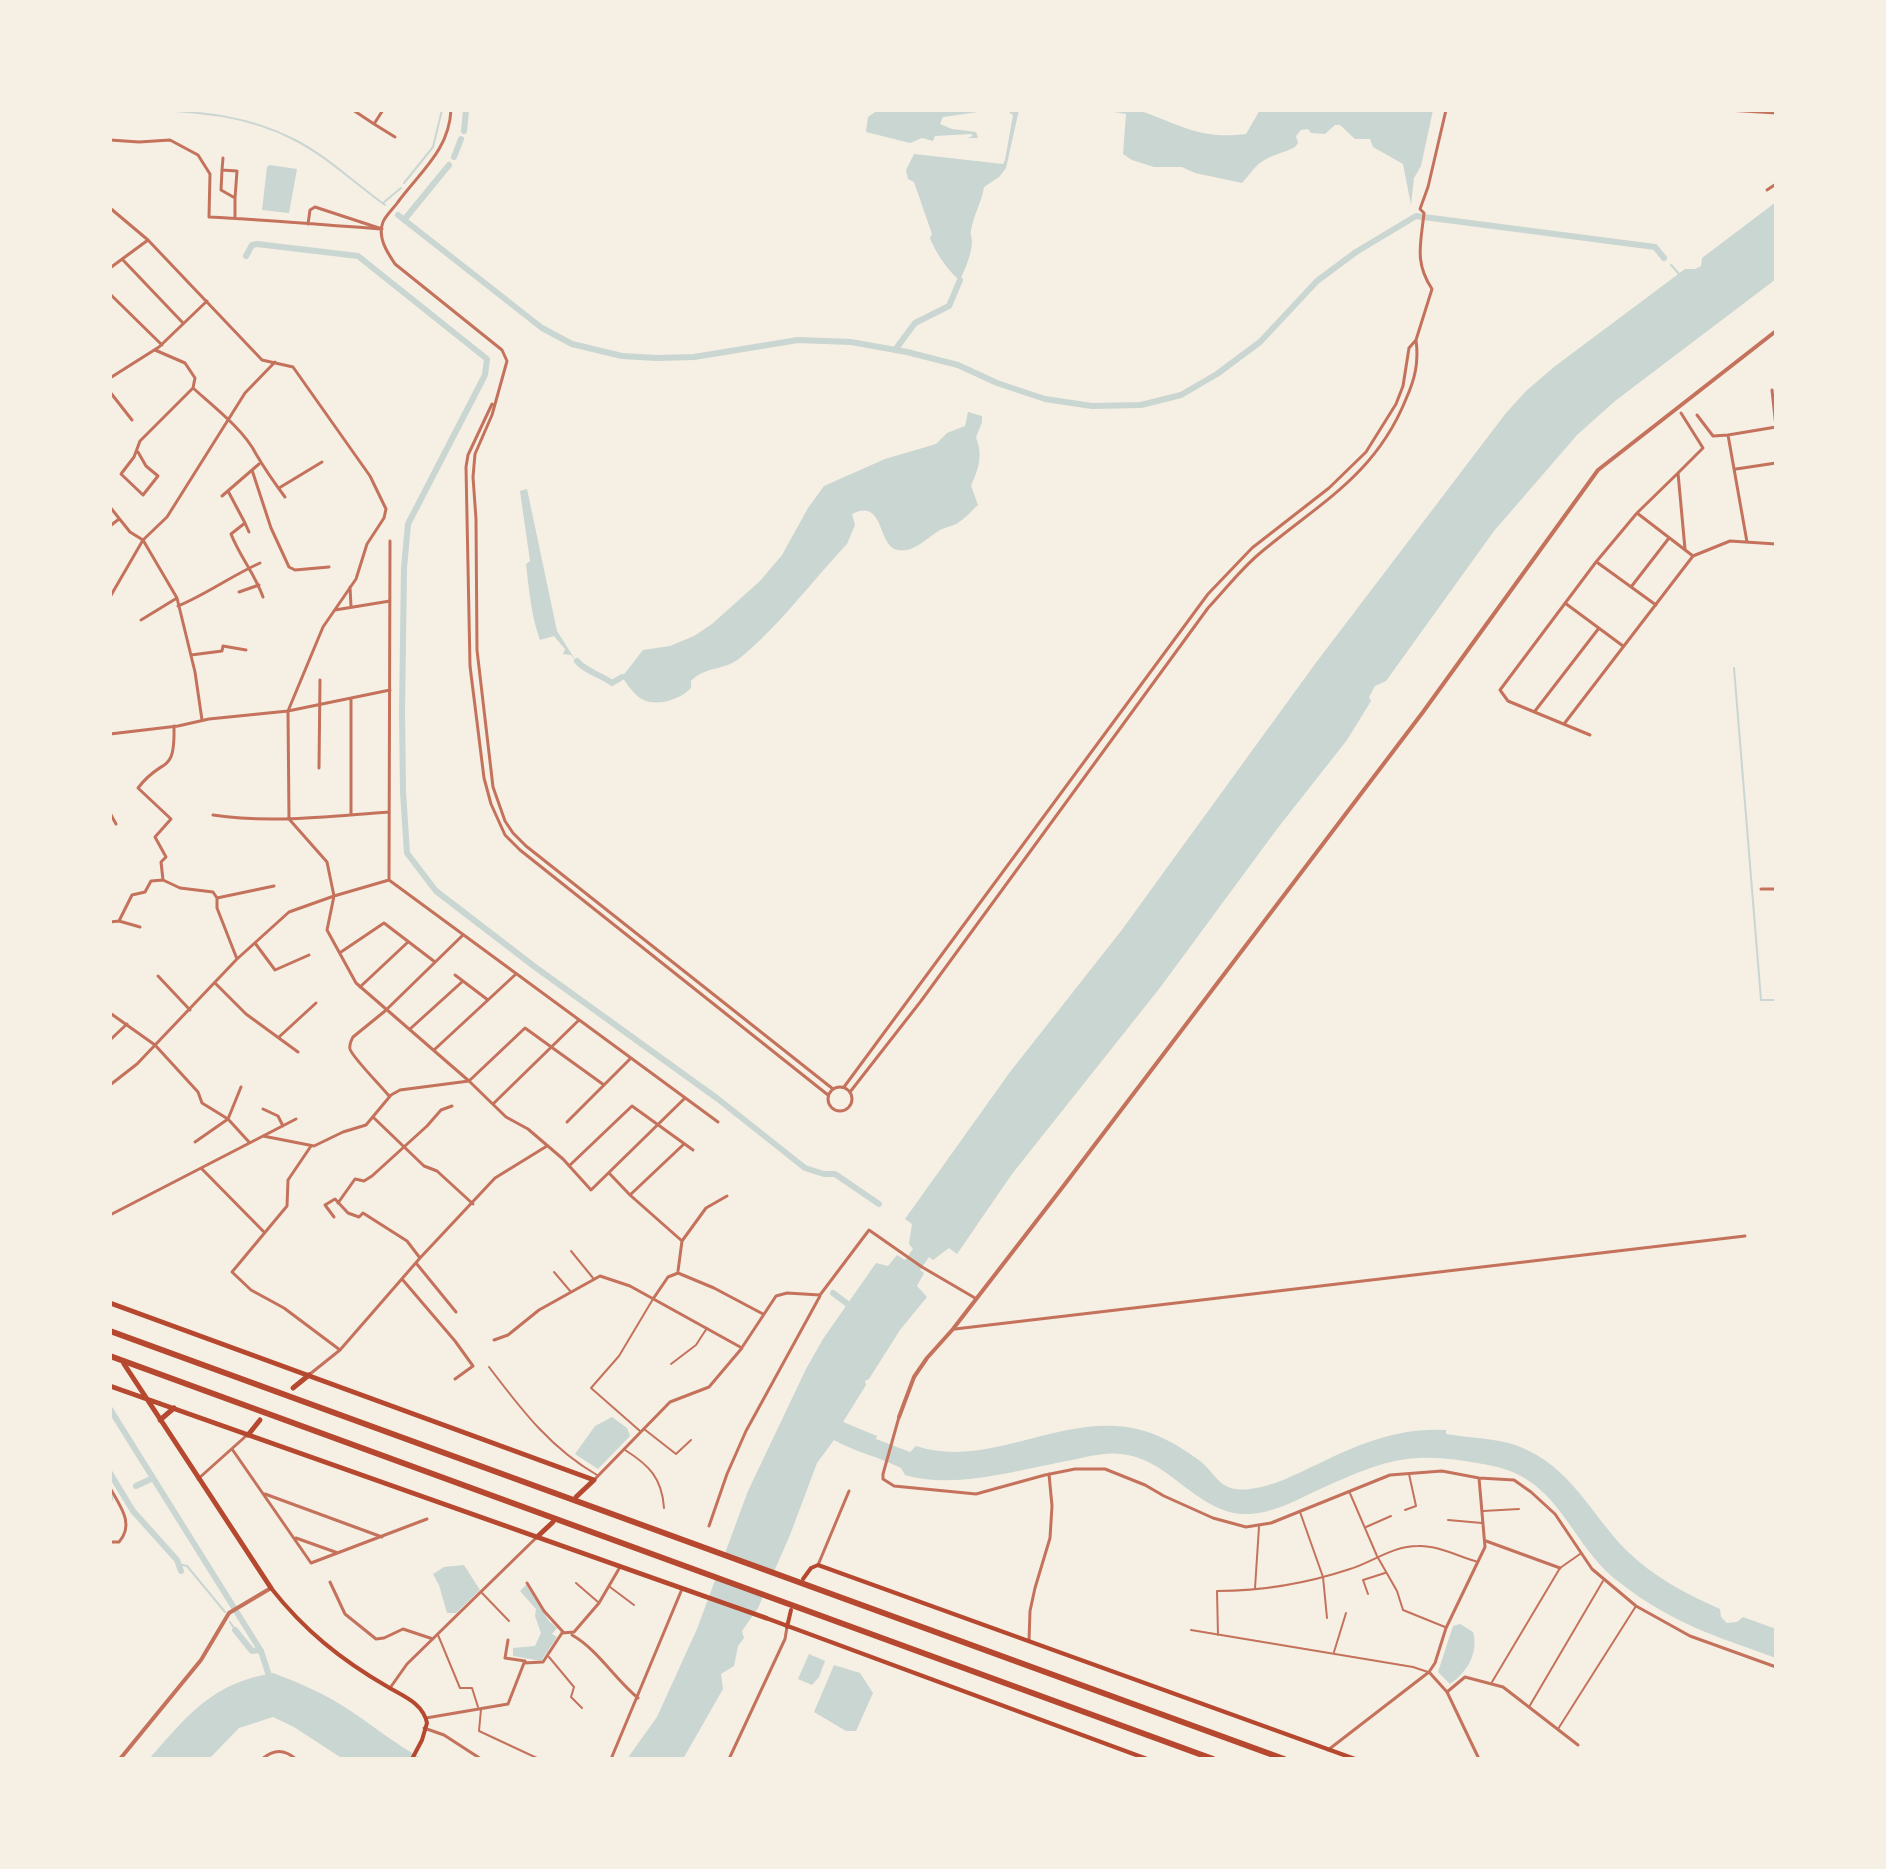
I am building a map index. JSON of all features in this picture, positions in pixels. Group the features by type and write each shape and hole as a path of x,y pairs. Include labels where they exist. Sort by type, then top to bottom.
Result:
{"highway":[{"path":"110,1331 1286,1759"},
{"path":"110,1356 1213,1759"}],"main road":[{"path":"110,1303 310,1374 376,1402 596,1478 576,1497"},
{"path":"124,1364 271,1588 312,1635 335,1654 417,1705 426,1718 422,1740 412,1759"},
{"path":"293,1388 310,1374"},
{"path":"110,1386 766,1618 1147,1759"},
{"path":"160,1420 174,1408"},
{"path":"248,1435 260,1420"},
{"path":"537,1537 553,1522"},
{"path":"800,1581 811,1568 818,1565 1355,1759"},
{"path":"787,1627 790,1607"}],"street":[{"path":"353,110 395,137"},
{"path":"374,124 383,110"},
{"path":"451,110 449,132 439,152 401,198 382,229 384,247 395,264 502,350 507,361 494,401 468,455 470,666 484,778 491,804 505,835 536,863 828,1095 830,1107 841,1111 851,1104 850,1092 1208,608 1257,556 1358,475 1390,432 1412,385 1418,357 1416,340"},
{"path":"828,1095 833,1089 844,1087 1180,631 1231,568 1329,488 1366,452 1396,404 1404,383 1409,348 1416,340 1432,289 1419,258 1424,213 1420,209 1446,110"},
{"path":"1727,110 1776,113"},
{"path":"110,140 170,140 198,155 209,170 209,217 382,229"},
{"path":"223,158 221,190 235,198"},
{"path":"222,170 237,171 235,218"},
{"path":"1767,190 1776,184"},
{"path":"308,224 310,210 315,207 382,229"},
{"path":"110,208 148,240 262,360 293,367 370,476 386,509 384,518 367,544 356,579 323,627 288,711 289,819 327,862 334,896 327,930 360,987 493,1104 547,1146 591,1190 685,1098"},
{"path":"110,268 148,240"},
{"path":"122,259 183,323"},
{"path":"110,294 162,345"},
{"path":"110,378 162,345 207,301"},
{"path":"1776,331 1598,470 1423,712 1065,1184 914,1377 899,1417 883,1479 894,1486 966,1494 987,1492 1075,1469 1105,1469 1213,1518 1231,1524 1259,1526 1376,1478 1442,1471 1479,1478 1505,1478 1522,1484 1555,1514 1580,1554 1604,1580 1636,1606 1690,1636 1776,1667"},
{"path":"138,452 146,466 158,476 143,495 121,474 134,457 140,441 193,388 195,378 185,363 155,350"},
{"path":"110,595 143,540 167,517 245,393 275,362"},
{"path":"1404,383 1412,385"},
{"path":"193,388 228,420 257,454 259,464 285,497"},
{"path":"1697,415 1713,436 1776,428 1772,390"},
{"path":"110,392 132,420"},
{"path":"494,401 492,415 475,454 473,477 477,650 493,787 505,821 513,833 541,858 833,1089"},
{"path":"1590,735 1508,701 1500,690 1596,562 1637,513 1703,448 1681,413"},
{"path":"1728,435 1747,542"},
{"path":"279,488 322,462"},
{"path":"1734,469 1776,463"},
{"path":"222,496 259,464"},
{"path":"252,470 271,528 289,567 295,570 329,567"},
{"path":"1678,473 1685,549"},
{"path":"228,491 249,532"},
{"path":"110,507 130,532 143,540 177,598 203,708 202,720"},
{"path":"1637,513 1693,556"},
{"path":"110,526 119,519"},
{"path":"245,523 231,534 263,597"},
{"path":"1631,587 1669,538"},
{"path":"389,880 390,541"},
{"path":"1564,724 1693,556 1730,541 1776,544"},
{"path":"469,552 476,552"},
{"path":"1596,562 1656,605"},
{"path":"178,606 207,594 232,576 260,563"},
{"path":"1231,568 1238,575"},
{"path":"239,592 259,585"},
{"path":"350,587 351,607"},
{"path":"141,620 177,598"},
{"path":"335,610 390,601"},
{"path":"1565,603 1623,647"},
{"path":"1535,712 1599,628"},
{"path":"191,655 222,651 223,646 246,650"},
{"path":"319,768 320,680"},
{"path":"110,734 288,711 390,690"},
{"path":"473,694 480,693"},
{"path":"351,698 351,815"},
{"path":"163,880 161,862 166,857 155,837 171,819 138,788 145,778 171,761 175,752 174,726"},
{"path":"1085,759 1093,765"},
{"path":"213,815 235,819 289,819 389,812"},
{"path":"110,813 116,824"},
{"path":"536,863 541,858"},
{"path":"119,921 132,895 145,892 151,881 163,880 180,888 213,892 237,959"},
{"path":"110,1085 137,1064 237,959 289,912 389,880"},
{"path":"389,880 718,1122"},
{"path":"217,898 274,886"},
{"path":"1761,889 1776,889"},
{"path":"968,919 975,925"},
{"path":"110,922 119,921 140,927"},
{"path":"339,953 384,923 435,962"},
{"path":"390,1097 350,1049 353,1037 385,1011 463,935"},
{"path":"360,987 408,942"},
{"path":"255,943 275,970 309,955"},
{"path":"433,1051 516,974"},
{"path":"455,975 488,1000"},
{"path":"158,976 190,1010"},
{"path":"686,982 690,976"},
{"path":"408,1031 463,981"},
{"path":"215,983 246,1014 298,1052"},
{"path":"279,1037 316,1003"},
{"path":"110,1013 155,1045 198,1092 202,1103 228,1119 249,1142"},
{"path":"493,1104 579,1020"},
{"path":"110,1040 127,1024"},
{"path":"340,1350 284,1308 251,1290 232,1272 287,1206 288,1180 311,1146 363,1127 400,1090 469,1081 525,1028 604,1085"},
{"path":"567,1122 631,1058"},
{"path":"195,1142 228,1119 241,1087"},
{"path":"844,1087 850,1092"},
{"path":"338,1203 355,1179 367,1180 441,1110 452,1106"},
{"path":"569,1166 632,1106 693,1150"},
{"path":"263,1109 278,1116 283,1126"},
{"path":"374,1118 424,1166 437,1171 473,1204"},
{"path":"110,1215 296,1119"},
{"path":"263,1136 311,1146"},
{"path":"630,1195 684,1144"},
{"path":"310,1374 340,1350 495,1178 547,1146"},
{"path":"201,1168 264,1232"},
{"path":"608,1173 682,1241"},
{"path":"678,1273 682,1241 706,1208 727,1196"},
{"path":"334,1217 325,1205 335,1199 348,1213 359,1217 363,1213 407,1241 420,1258"},
{"path":"709,1526 723,1483 746,1431 820,1295 869,1230 922,1267 975,1298"},
{"path":"953,1329 1745,1236"},
{"path":"416,1263 456,1312"},
{"path":"653,1299 668,1277 678,1273 763,1314"},
{"path":"494,1340 508,1335 530,1316 594,1278 604,1277 653,1299 742,1348"},
{"path":"402,1279 473,1366 455,1379"},
{"path":"596,1478 670,1402 709,1387 742,1348 776,1296 781,1293 820,1295"},
{"path":"198,1479 248,1435"},
{"path":"232,1449 311,1563 427,1519"},
{"path":"1029,1641 1030,1611 1050,1538 1052,1506 1049,1474"},
{"path":"1328,1750 1429,1672 1435,1663 1446,1628 1479,1562 1486,1541 1479,1478"},
{"path":"110,1488 128,1528 119,1542 110,1542"},
{"path":"818,1565 849,1491"},
{"path":"263,1493 382,1537"},
{"path":"293,1537 338,1553"},
{"path":"390,1688 407,1664 537,1537"},
{"path":"1486,1541 1560,1568"},
{"path":"570,1634 599,1603 620,1567"},
{"path":"330,1582 345,1614 376,1639 403,1629 433,1639"},
{"path":"527,1583 544,1611 564,1633 587,1645 618,1681 638,1698"},
{"path":"120,1759 201,1660 229,1613 271,1588"},
{"path":"611,1759 682,1589"},
{"path":"729,1759 785,1639 787,1627"},
{"path":"508,1640 505,1658 541,1663 564,1633"},
{"path":"426,1718 508,1704 525,1661"},
{"path":"1429,1672 1447,1692 1479,1759"},
{"path":"1447,1692 1465,1677 1492,1683 1511,1693 1578,1745"},
{"path":"424,1728 444,1735 481,1759"},
{"path":"262,1759 270,1753 281,1751 296,1759"}],"lane":[{"path":"571,1251 594,1278"},
{"path":"554,1272 571,1293"},
{"path":"653,1299 619,1356 591,1388 676,1454 691,1440"},
{"path":"671,1364 696,1345 707,1327"},
{"path":"489,1367 542,1433 596,1478"},
{"path":"624,1449 655,1474 664,1508"},
{"path":"1405,1510 1416,1506 1408,1473"},
{"path":"1349,1490 1403,1610 1446,1628"},
{"path":"1482,1511 1519,1509"},
{"path":"1299,1511 1323,1577 1327,1618"},
{"path":"1365,1528 1391,1516"},
{"path":"1448,1520 1483,1523"},
{"path":"1255,1589 1259,1526"},
{"path":"1218,1635 1217,1591 1255,1589 1323,1577 1396,1549 1419,1546 1479,1562"},
{"path":"1492,1683 1560,1568 1580,1554"},
{"path":"1368,1594 1363,1580 1387,1572"},
{"path":"1528,1708 1604,1580"},
{"path":"576,1583 599,1603"},
{"path":"609,1586 634,1605"},
{"path":"481,1592 509,1621"},
{"path":"1557,1730 1636,1606"},
{"path":"1334,1654 1346,1613"},
{"path":"1191,1630 1429,1672"},
{"path":"437,1635 460,1688 472,1688 479,1708 479,1731 539,1759"},
{"path":"548,1656 574,1687 571,1697 582,1708"}],"shaded area":[{"path":"878,110 992,110 943,117 940,124 976,132 978,138 967,138 973,136 971,134 935,136 933,141 922,138 910,143 866,132 868,117"},
{"path":"1006,110 1019,110 1006,168 984,187 971,230 968,262 960,280 947,267 932,243 932,234 914,182 908,179 906,170 914,154 1003,164 1013,115"},
{"path":"1102,110 1141,111 1191,130 1230,135 1246,134 1260,110 1433,110 1421,166 1414,178 1411,205 1403,164 1373,147 1370,139 1355,139 1340,125 1335,125 1325,134 1301,130 1296,136 1298,143 1295,147 1264,160 1242,183 1195,173 1182,167 1154,167 1132,160 1123,154 1126,114"},
{"path":"267,167 297,169 289,213 262,210"},
{"path":"1776,202 1776,279 1615,401 1577,435 1494,531 1386,681 1375,686 1369,697 1371,701 1347,740 1159,989 1012,1174 957,1254 949,1248 933,1260 929,1257 920,1270 924,1273 917,1286 927,1297 865,1381 866,1385 843,1422 910,1452 916,1446 943,1451 971,1451 1081,1428 1109,1426 1137,1429 1189,1453 1224,1485 1239,1489 1277,1482 1348,1450 1412,1431 1446,1430 1446,1434 1510,1443 1553,1466 1579,1492 1627,1551 1659,1577 1720,1609 1721,1617 1727,1623 1737,1622 1743,1617 1776,1629 1776,1658 1694,1627 1638,1596 1602,1567 1550,1499 1516,1473 1493,1466 1442,1458 1403,1460 1365,1470 1276,1509 1250,1514 1215,1506 1154,1465 1120,1454 1096,1455 966,1479 924,1479 905,1475 901,1468 834,1440 817,1463 758,1608 742,1631 744,1638 738,1646 734,1666 721,1674 723,1689 683,1759 627,1759 657,1717 697,1629 748,1491 806,1369 876,1263 888,1266 897,1255 905,1260 913,1249 909,1244 912,1224 905,1219 1010,1072 1121,931 1315,664 1506,413 1554,367 1685,269 1701,266 1702,258"},
{"path":"968,412 982,416 976,437 979,462 971,486 978,505 957,524 939,530 914,547 898,550 891,547 876,517 870,512 852,514 855,525 847,544 782,617 740,658 696,676 691,681 691,688 667,701 646,701 630,688 622,677 643,650 670,646 694,636 760,581 782,555 824,486 885,459 936,444 947,433 965,426"},
{"path":"527,489 557,631 576,661 571,655 563,654 565,649 554,636 540,640 537,631 528,583 526,564 530,561 520,491"},
{"path":"612,1417 627,1428 630,1436 598,1469 575,1454 595,1426"},
{"path":"464,1565 480,1590 456,1613 447,1613 433,1574 444,1567"},
{"path":"526,1585 557,1628 552,1634 557,1637 541,1661 513,1656 513,1648 535,1646 541,1633 535,1616 536,1609 520,1591"},
{"path":"1460,1624 1473,1632 1473,1654 1462,1674 1450,1684 1438,1672 1453,1626"},
{"path":"809,1654 825,1661 812,1685 798,1679"},
{"path":"834,1665 860,1673 873,1693 856,1731 846,1731 814,1712"},
{"path":"273,1673 335,1701 423,1759 343,1759 273,1717 239,1728 209,1759 149,1759 189,1715 217,1693 233,1684"}],"pier":[{"path":"720,1555 776,1575 767,1596 712,1576"}],"waterway":[{"path":"154,110 225,117 276,131 317,153 385,205"},
{"path":"404,183 433,147 442,110"},
{"path":"464,131 466,110"},
{"path":"454,157 461,139"},
{"path":"404,220 449,165"},
{"path":"383,203 401,188"},
{"path":"398,215 542,328 572,344 622,356 657,358 694,357 798,340 851,342 958,365 997,383 1045,399 1092,406 1141,405 1181,395 1217,374 1260,342 1317,281 1356,252 1416,216 1655,247 1664,258"},
{"path":"246,256 252,245 257,244 358,256 487,359 485,375 408,524 404,568 402,712 407,853 436,891 718,1099 805,1168 835,1174 879,1204"},
{"path":"1671,265 1680,275"},
{"path":"895,350 915,323 949,306 960,280"},
{"path":"577,661 612,683 622,677"},
{"path":"1734,668 1761,1000 1776,1000"},
{"path":"833,1293 853,1308"},
{"path":"110,1409 261,1651 270,1679"},
{"path":"110,1473 133,1511 177,1560 181,1571"},
{"path":"136,1486 153,1478"},
{"path":"178,1564 187,1566 225,1612"},
{"path":"230,1622 235,1630"},
{"path":"235,1630 252,1651 260,1650"}]}
